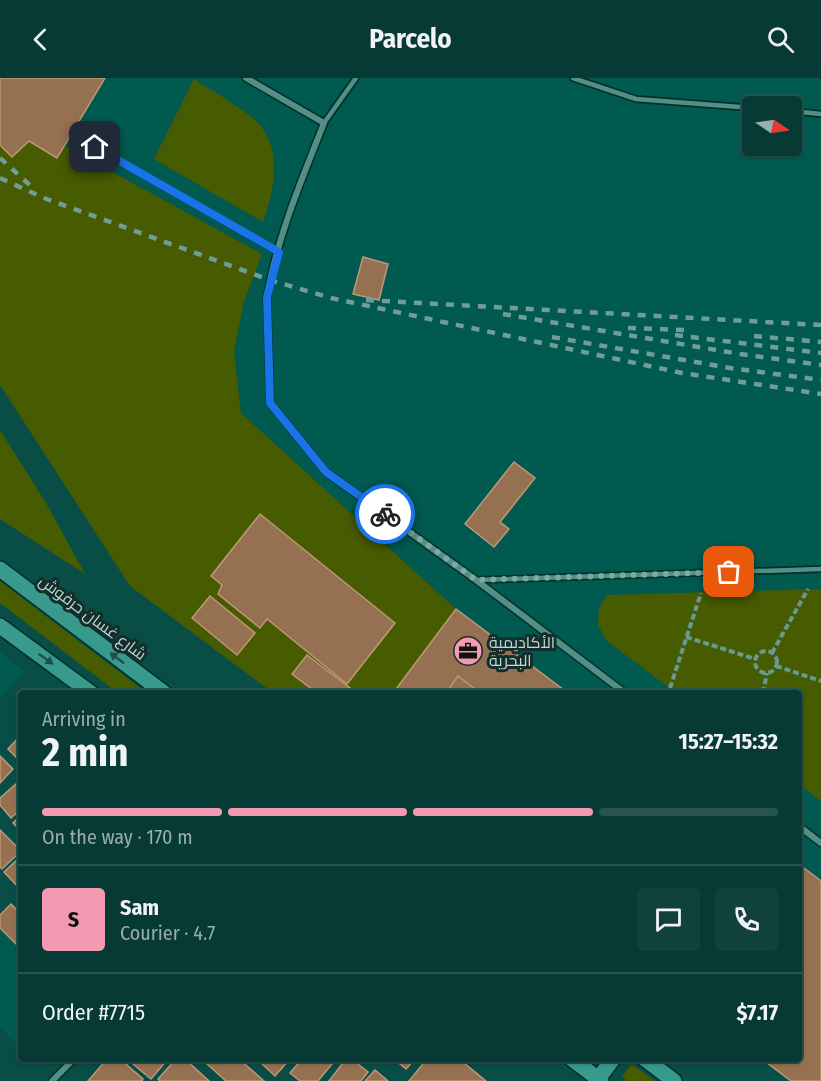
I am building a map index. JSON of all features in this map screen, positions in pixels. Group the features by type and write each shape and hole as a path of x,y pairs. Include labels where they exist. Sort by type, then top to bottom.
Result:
{"main road":[{"name":"شارع غسان حرفوش","path":"0,569 160,690"},
{"path":"0,626 87,690"},
{"path":"576,1062 599,1080 611,1062"},
{"path":"649,1062 674,1081"}],"street":[{"path":"246,78 324,123 291,210 267,297 270,403 326,472 476,580 621,690"},
{"path":"802,829 821,843"},
{"path":"52,1081 71,1062"}],"lane":[{"path":"324,123 356,78"},
{"path":"573,78 636,99 742,107"},
{"path":"802,112 821,114"},
{"path":"95,147 279,252"},
{"path":"476,580 821,570"}],"path":[{"path":"772,653 808,589"},
{"path":"670,688 701,593"},
{"path":"686,637 755,659"},
{"path":"763,651 772,653 777,661 776,666 773,671 767,673 758,669 755,659 763,651"},
{"path":"776,666 821,681"},
{"path":"764,690 767,673"}],"shaded area":[{"path":"0,78 821,78 821,881 802,867 802,690 564,690 456,609 241,413 234,351 244,302 262,254 0,110"},
{"path":"0,652 25,672 0,698"},
{"path":"0,920 18,937 18,1045 0,1028"}],"green space":[{"path":"194,79 243,110 265,132 273,156 274,170 263,222 154,159"},
{"path":"0,110 262,254 244,302 234,351 241,413 456,609 395,690 269,690 130,586 0,385"},
{"path":"0,430 46,503 85,574 0,519"},
{"path":"0,581 143,690 114,690 0,603"},
{"path":"821,589 821,801 802,787 802,690 672,690 607,641 598,625 599,608 607,595"},
{"path":"631,1065 655,1081 626,1081 622,1076"}],"building":[{"path":"0,78 105,78 57,158 29,141 12,157 0,145"},
{"path":"363,257 388,264 379,300 353,294"},
{"path":"514,462 535,478 500,522 509,529 494,547 465,524"},
{"path":"260,514 395,623 347,684 267,619 260,628 218,594 222,585 211,576"},
{"path":"210,596 255,633 237,655 192,618"},
{"name":"الأكاديمية البحرية","path":"456,609 564,690 395,690"},
{"path":"307,655 350,688 348,690 313,690 292,674"},
{"path":"458,676 476,690 448,690"},
{"path":"18,738 18,759 8,749"},
{"path":"0,756 13,769 0,783"},
{"path":"18,784 18,812 11,818 0,805 0,798"},
{"path":"18,818 18,828 13,823"},
{"path":"0,830 18,848 18,854 2,869 0,867"},
{"path":"18,859 18,887 4,872"},
{"path":"802,867 821,881 821,1081 791,1081 766,1062 802,1062"},
{"path":"11,904 18,911 18,946 0,928 0,915"},
{"path":"104,1062 123,1062 143,1079 142,1081 88,1081"},
{"path":"131,1062 165,1062 151,1079"},
{"path":"173,1062 188,1062 209,1081 160,1081 158,1079"},
{"path":"242,1062 264,1081 226,1081 206,1063"},
{"path":"260,1062 287,1062 275,1076"},
{"path":"299,1062 334,1062 318,1081 300,1081 290,1073"},
{"path":"344,1062 356,1062 368,1072 361,1081 329,1081"},
{"path":"398,1062 412,1062 406,1069"},
{"path":"425,1062 463,1062 486,1081 409,1081"},
{"path":"375,1070 388,1081 365,1081"}],"railway":[{"path":"0,158 33,188"},
{"path":"0,178 44,198 270,280 331,298 682,373 821,394"},
{"path":"366,300 821,325"},
{"path":"503,314 740,354 821,365"},
{"path":"628,328 685,330"},
{"path":"675,335 821,353"},
{"path":"754,336 821,342"},
{"path":"552,337 730,368 821,380"}],"way so far":[{"path":"385,514 476,580 729,572"}],"place":[{"name":"الأكاديمية البحرية","path":"468,651"}],"route":[{"path":"95,147 279,252 267,297 270,403 326,472 385,514"}]}
